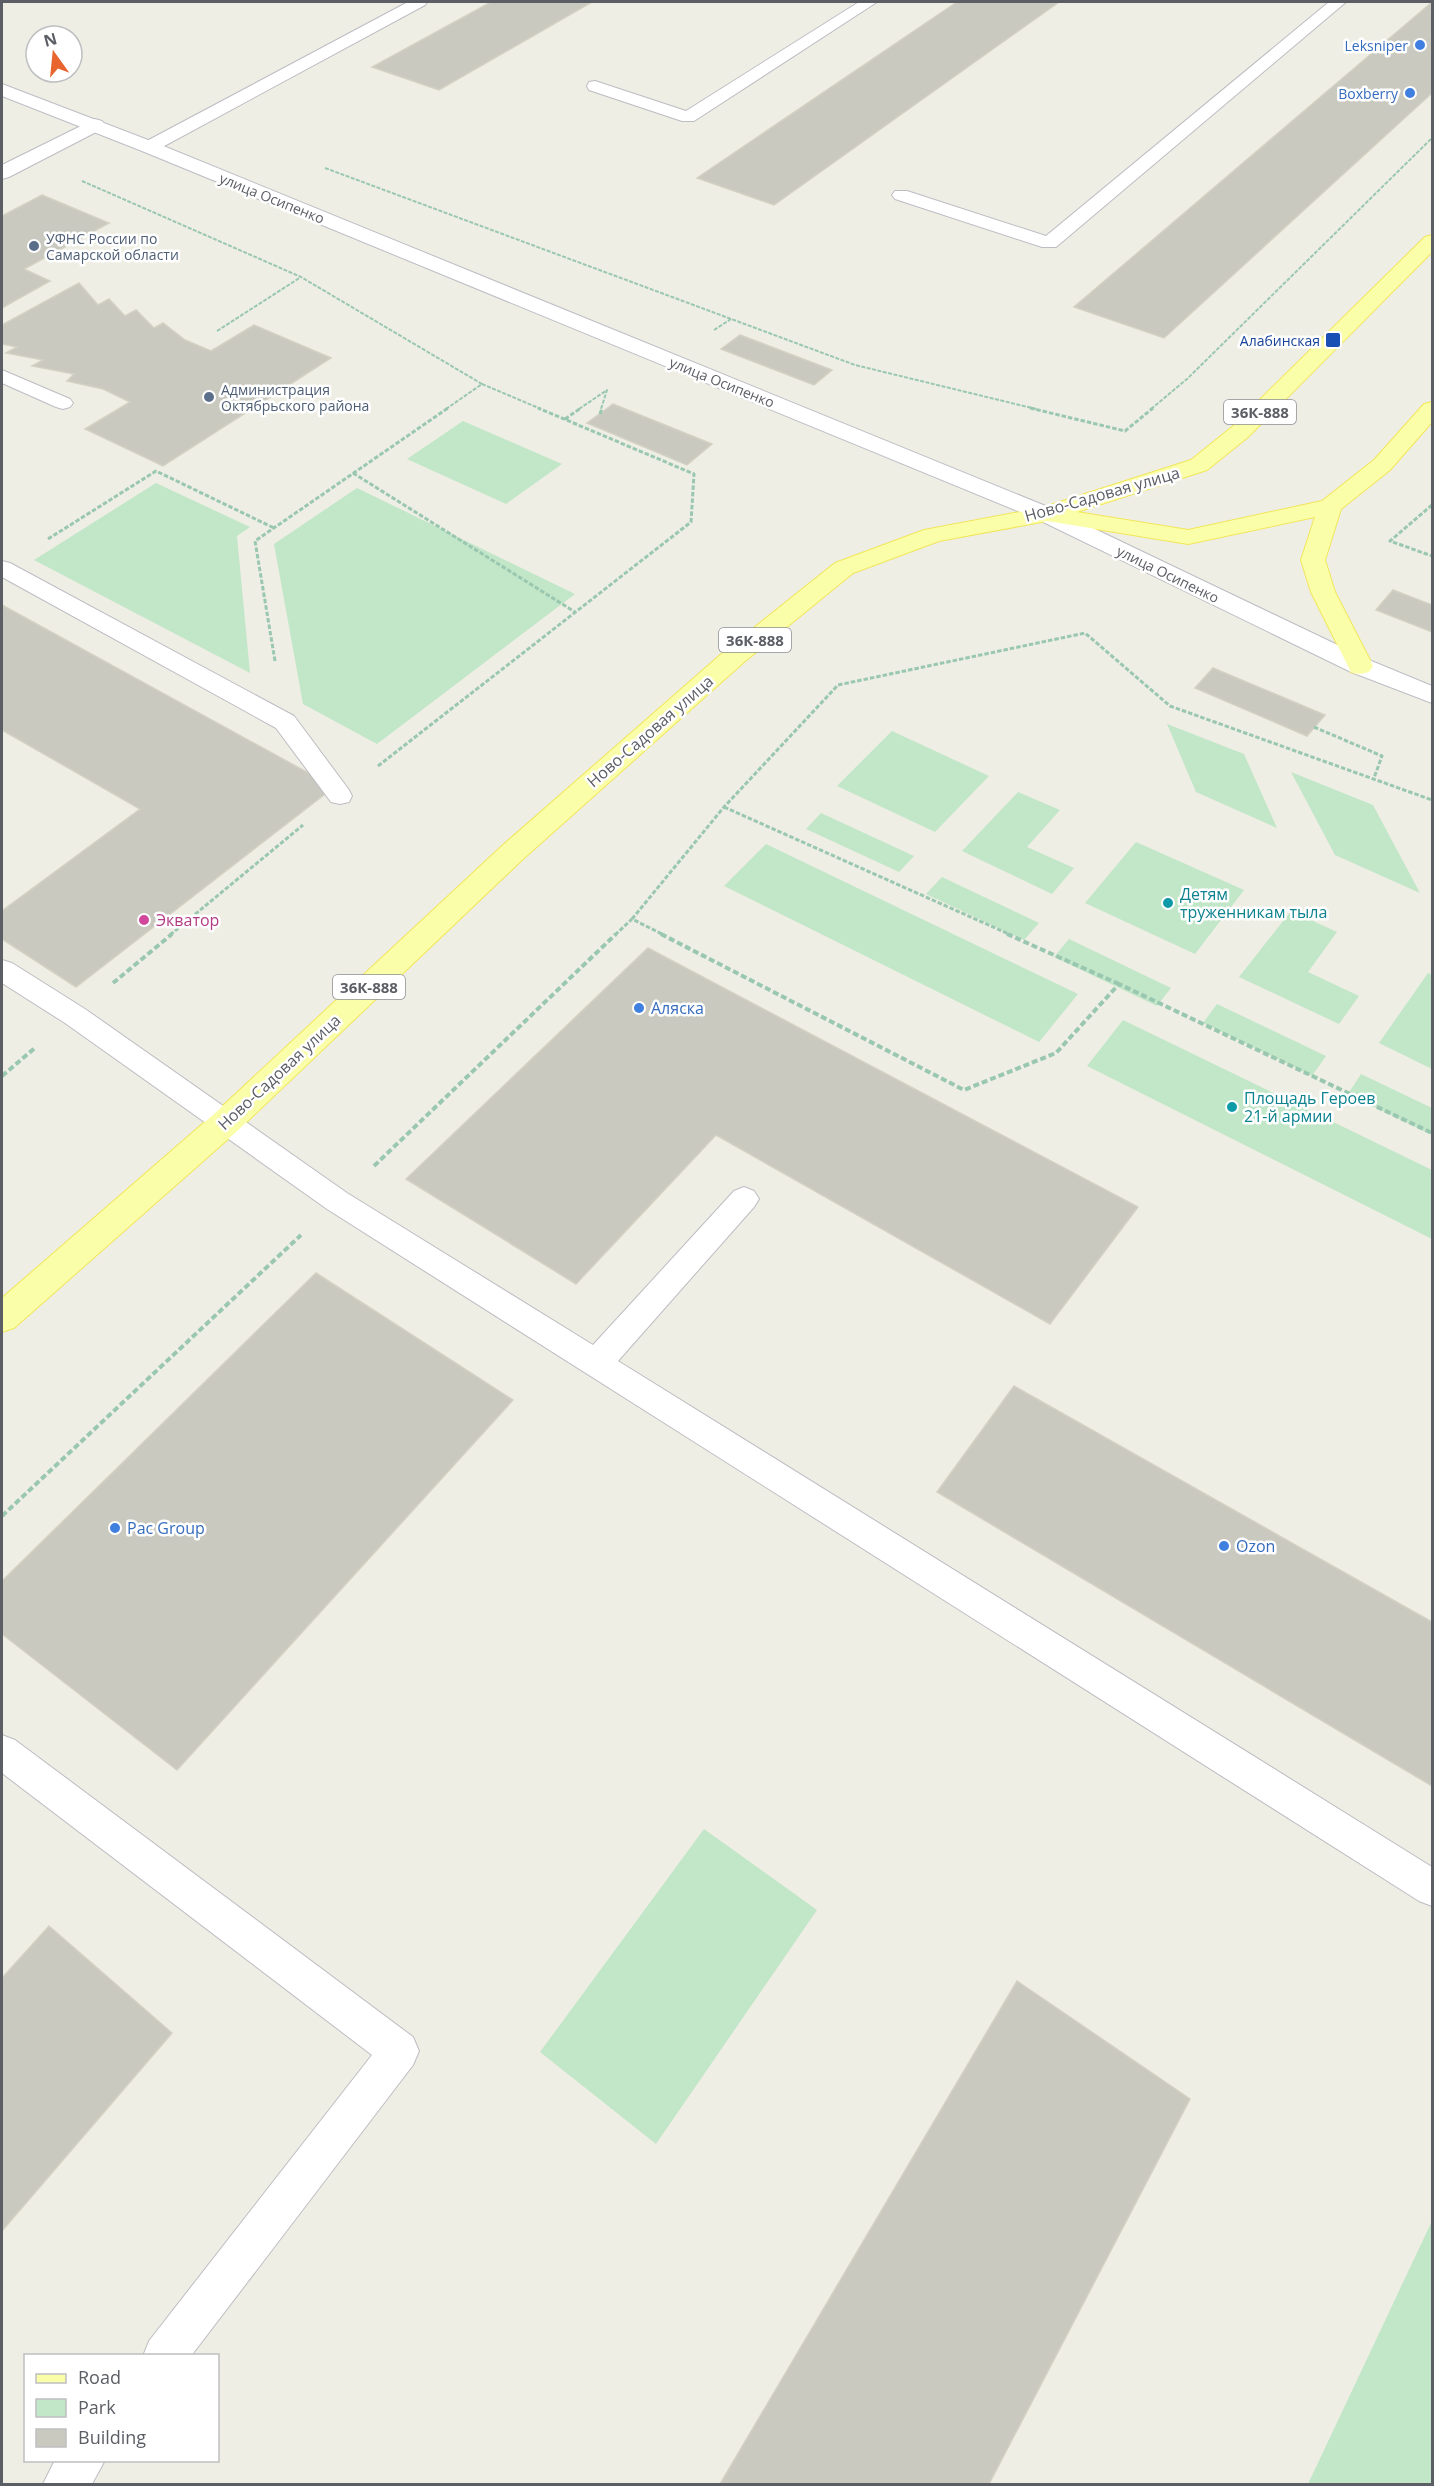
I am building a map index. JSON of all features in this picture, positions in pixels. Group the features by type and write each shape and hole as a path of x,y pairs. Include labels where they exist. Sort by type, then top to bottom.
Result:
{"main road":[{"name":"улица Осипенко","path":"2,90 149,147 1045,514 1359,666 1432,695"},
{"path":"2,173 94,125"},
{"name":"Ново-Садовая улица","path":"2,1318 225,1123 513,852 735,656 844,568 933,535 1045,514 1200,465 1240,432 1432,241"},
{"name":"36К-888","path":"1045,514 1188,537 1330,506 1382,465 1432,409"},
{"path":"1330,506 1313,560 1323,592 1359,666"}],"lane":[{"path":"149,147 419,2"},
{"path":"595,86 688,117 869,2"},
{"path":"901,195 1049,243 1338,2"},
{"path":"2,376 63,403"},
{"path":"2,568 285,722 340,796"},
{"path":"2,970 75,1016 337,1201 1432,1888"},
{"path":"596,1363 744,1199"},
{"path":"2,1752 399,2051 165,2354"},
{"path":"64,2484 81,2462"}],"path":[{"path":"320,166 855,365 1125,431 1187,378 1432,138"},
{"path":"2,1076 340,796 691,522 694,474 482,384 302,277 79,180"},
{"path":"217,331 302,277"},
{"path":"285,722 255,541 482,384"},
{"path":"565,419 607,390 600,414"},
{"path":"2,568 156,471 274,528"},
{"path":"353,473 575,612"},
{"path":"1432,505 1390,541 1432,556"},
{"path":"2,1516 632,919 724,807 838,685 1085,633 1170,706 1432,800"},
{"path":"1314,727 1382,756 1374,778"},
{"path":"724,807 1119,984 1432,1133"},
{"path":"632,919 964,1090 1056,1053 1119,984"}],"green space":[{"path":"463,421 562,464 506,504 407,459"},
{"path":"156,483 250,527 237,536 250,673 34,560"},
{"path":"357,488 575,594 377,744 303,704 274,544"},
{"path":"1167,724 1244,754 1277,828 1196,792"},
{"path":"892,731 989,776 935,832 837,786"},
{"path":"1291,772 1373,805 1420,893 1335,855"},
{"path":"1018,792 1060,810 1027,847 1074,868 1052,894 962,851"},
{"path":"821,813 914,856 899,872 806,829"},
{"path":"1136,842 1244,890 1195,954 1085,903"},
{"path":"766,844 1078,994 1039,1042 724,886"},
{"path":"942,877 1039,923 1024,940 926,894"},
{"path":"1291,911 1337,932 1308,972 1359,996 1339,1024 1239,977"},
{"path":"1069,939 1171,988 1157,1006 1054,957"},
{"path":"1428,973 1432,975 1432,1069 1379,1043"},
{"path":"1217,1004 1326,1056 1312,1076 1203,1023"},
{"path":"1123,1020 1432,1170 1432,1239 1087,1066"},
{"path":"1361,1074 1432,1108 1432,1135 1348,1094"},
{"path":"704,1829 817,1910 656,2144 540,2052"},
{"path":"1432,2221 1432,2484 1308,2484"}],"building":[{"path":"491,2 592,2 439,90 372,67"},
{"path":"957,2 1059,2 774,205 697,178"},
{"path":"1432,2 1432,93 1164,338 1074,307"},
{"name":"УФНС России по Самарской области","path":"42,195 109,223 24,269 50,281 2,308 2,216"},
{"path":"79,283 98,305 109,299 125,316 136,310 154,328 163,323 185,340 211,351 254,325 331,358 163,466 85,429 130,402 103,389 67,381 74,374 32,366 43,360 6,353 17,347 2,344 2,325"},
{"path":"740,335 832,370 814,385 721,349"},
{"path":"613,404 712,444 687,465 587,423"},
{"path":"1393,590 1432,605 1432,632 1376,610"},
{"path":"2,605 334,787 76,987 2,939 2,911 140,809 2,730"},
{"path":"1213,668 1325,715 1307,736 1195,688"},
{"path":"648,948 1138,1207 1050,1324 716,1135 576,1284 406,1179"},
{"path":"316,1273 513,1400 177,1770 2,1634 2,1581"},
{"path":"1014,1386 1432,1622 1432,1786 937,1492"},
{"path":"49,1926 172,2033 2,2231 2,1978"},
{"path":"1017,1981 1190,2099 989,2484 720,2484"}],"place":[{"name":"Leksniper","path":"1420,45"},
{"name":"Boxberry","path":"1410,93"},
{"name":"УФНС России по Самарской области","path":"34,246"},
{"name":"Алабинская","path":"1333,340"},
{"name":"Администрация Октябрьского района","path":"209,397"},
{"name":"Детям труженникам тыла","path":"1168,903"},
{"name":"Экватор","path":"144,920"},
{"name":"Аляска","path":"639,1008"},
{"name":"Площадь Героев 21-й армии","path":"1232,1107"},
{"name":"Pac Group","path":"115,1528"},
{"name":"Ozon","path":"1224,1546"}]}
